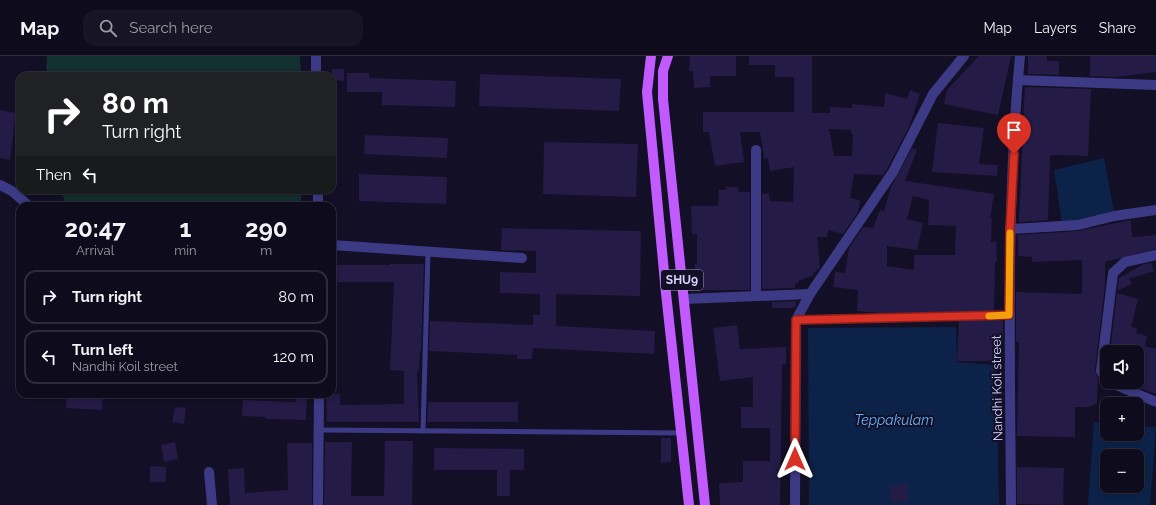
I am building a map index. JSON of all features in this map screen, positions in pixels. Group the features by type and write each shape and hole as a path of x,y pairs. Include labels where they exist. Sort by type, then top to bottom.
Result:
{"main road":[{"name":"SHU9","path":"651,56 647,92 689,505"},
{"name":"SHU9","path":"668,56 663,71 663,99 705,505"}],"street":[{"path":"316,56 316,72"},
{"path":"795,505 796,320 810,294 893,172 934,94 964,56"},
{"name":"Nandhi Koil street","path":"1012,505 1009,315 1010,229 1020,56"},
{"path":"1018,80 1156,85"},
{"path":"756,150 756,296"},
{"path":"0,185 12,191 24,202"},
{"path":"1010,229 1078,225 1114,216 1156,210"},
{"path":"336,245 522,258"},
{"path":"1104,345 1113,273 1125,262 1156,255"},
{"path":"684,299 810,294"},
{"path":"1126,389 1156,402"},
{"path":"318,505 320,430 319,398"},
{"path":"209,472 212,505"}],"lane":[{"path":"423,431 428,252"},
{"path":"796,320 1009,315"},
{"path":"320,430 681,433"}],"green space":[{"path":"47,56 300,56 301,72 46,72"},
{"path":"63,194 301,194 301,202 64,202"}],"water":[{"path":"1104,158 1114,212 1062,224 1054,170"},
{"name":"Teppakulam","path":"956,327 957,362 996,365 999,505 809,505 808,328"},
{"path":"1094,422 1100,422 1100,441 1144,441 1144,426 1156,427 1150,505 1088,505"}],"building":[{"path":"690,56 736,56 736,76 710,76 710,87 694,88 693,71 689,71"},
{"path":"749,56 812,56 812,113 830,113 830,107 852,108 852,104 884,107 885,93 907,99 910,90 920,94 909,127 887,169 883,175 854,174 850,198 860,200 858,212 843,234 828,230 827,237 817,237 820,268 813,273 814,275 795,283 795,288 762,289 762,194 769,193 770,201 793,202 794,167 770,171 768,158 764,159 760,132 740,132 744,162 715,166 709,132 703,132 703,112 794,112 794,77 775,77 775,65 749,65","holes":["829,129 851,130 851,134 853,134 852,156 834,156"]},
{"path":"979,56 1011,56 998,115 944,104 947,90"},
{"path":"1028,56 1047,56 1047,61 1059,61 1059,75 1028,74"},
{"path":"1090,56 1156,56 1156,72 1115,77 1090,76"},
{"path":"332,69 344,69 344,81 336,80 336,72 332,72"},
{"path":"347,73 369,73 369,78 456,81 455,107 382,105 382,92 347,92"},
{"path":"480,74 621,79 619,111 479,106"},
{"path":"1025,87 1091,89 1088,156 1050,155 1048,220 1019,222 1023,133 1026,121 1023,120"},
{"path":"0,110 16,113 10,160 0,158"},
{"path":"938,123 984,128 979,164 998,165 997,176 932,172"},
{"path":"365,135 448,138 447,158 364,154"},
{"path":"544,142 638,144 636,197 543,194"},
{"path":"912,148 917,150 905,181 994,194 990,218 992,218 991,242 996,241 997,262 995,262 994,311 892,314 857,311 858,290 833,287 835,272 845,273 849,248 863,227 873,228 880,210 884,211 891,187","holes":["913,196 929,200 928,225 956,226 955,255 914,255 914,270 887,266 887,246 917,250 923,223 907,219"]},
{"path":"359,174 447,177 446,204 359,201"},
{"path":"726,187 738,187 739,192 750,192 750,290 689,290 690,277 695,278 695,264 697,264 697,234 692,234 691,206 718,206 719,190 726,190"},
{"path":"1131,220 1132,237 1156,235 1156,249 1105,262 1105,285 1095,370 1098,378 1097,403 1089,407 1075,407 1075,437 1017,436 1019,342 1016,342 1016,292 1082,294 1082,260 1032,262 1032,257 1018,256 1018,235 1078,231"},
{"path":"502,228 641,231 640,296 556,294 556,326 655,331 654,354 533,348 532,359 517,359 517,355 429,351 430,321 533,325 533,315 540,315 540,294 500,293 500,272 536,273 536,251 501,250"},
{"path":"1151,263 1154,271 1129,279 1132,284 1117,291 1119,278 1144,264"},
{"path":"424,264 421,351 419,372 417,371 419,422 327,422 326,398 336,398 336,394 340,394 340,405 404,404 404,371 390,370 394,282 336,282 336,265"},
{"path":"1117,293 1138,299 1131,327 1137,328 1136,333 1147,336 1145,346 1156,349 1156,394 1142,389 1144,389 1144,345 1111,345"},
{"path":"796,301 796,306 793,308 772,308 772,302"},
{"path":"1003,319 1003,341 995,341 995,361 957,361 959,320"},
{"path":"737,325 740,349 786,347 786,364 782,364 780,505 720,505 719,483 743,482 743,461 770,461 770,428 741,428 741,407 753,407 753,377 720,381 713,328"},
{"path":"67,398 103,398 102,410 66,408"},
{"path":"296,398 307,398 306,420 266,419 266,417 242,416 243,400 296,402"},
{"path":"428,402 518,402 518,422 427,422"},
{"path":"175,407 186,408 184,424 172,422"},
{"path":"661,438 671,438 671,462 661,463"},
{"path":"385,441 413,441 412,505 324,505 325,442 352,442 351,496 384,496"},
{"path":"175,442 178,459 164,462 161,445"},
{"path":"287,443 312,443 312,505 230,505 228,469 244,468 245,493 288,490"},
{"path":"434,448 524,449 524,470 510,470 510,496 497,496 497,470 434,470"},
{"path":"150,466 166,467 166,482 150,482"},
{"path":"1017,467 1064,468 1063,505 1017,504"},
{"path":"891,485 908,485 908,501 891,501"}],"slow traffic":[{"path":"989,316 1009,315 1010,233"}],"route":[{"path":"795,459 796,320 1009,315 1010,229 1014,154"}]}
